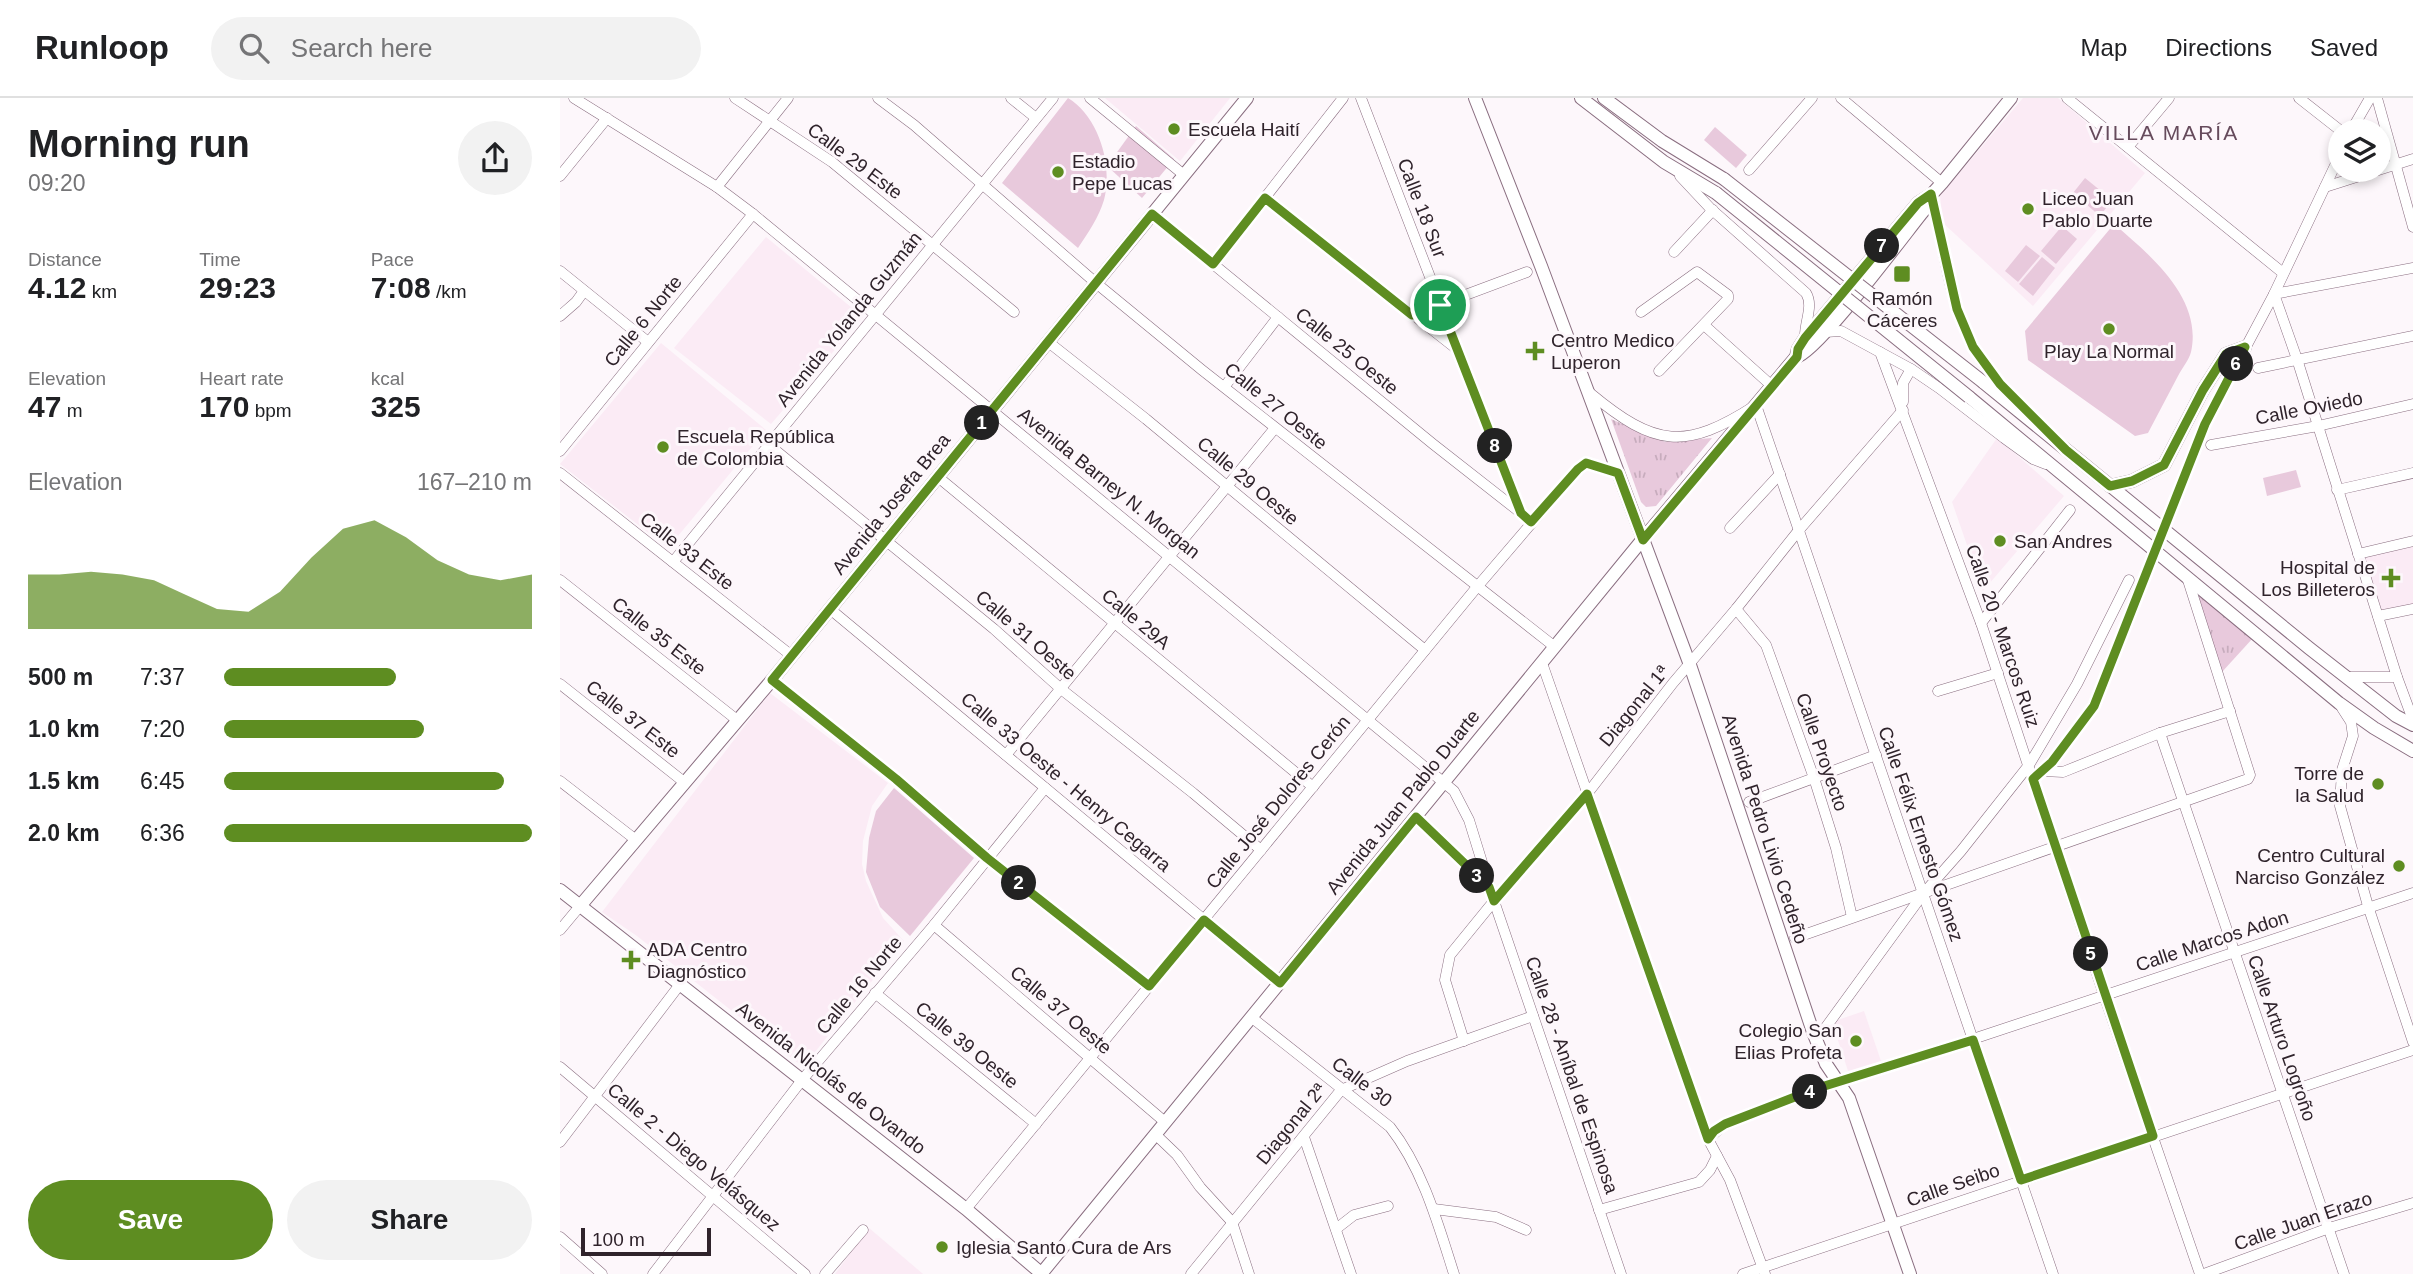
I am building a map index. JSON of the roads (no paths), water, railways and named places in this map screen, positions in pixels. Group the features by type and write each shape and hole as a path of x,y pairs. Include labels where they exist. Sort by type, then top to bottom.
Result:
{"main road":[{"name":"Avenida Josefa Brea","path":"580,906 792,656 1247,98"},
{"name":"Avenida Pedro Livio Cedeño","path":"1478,98 1690,665 1813,1032 1823,1058 1849,1098 1910,1274"},
{"path":"1581,98 1664,162 1716,193 1969,397 2339,703 2413,751"},
{"path":"1931,194 2011,98"},
{"path":"1613,101 1662,141 1724,179 1983,382 2346,677 2396,716 2413,725"},
{"name":"Avenida Juan Pablo Duarte","path":"1797,357 1803,356 1825,332 1925,209 1931,194"},
{"name":"Avenida Juan Pablo Duarte","path":"1042,1274 1643,540 1797,357 1798,349 1805,338 1918,203 1931,194"},
{"path":"2110,486 2132,481 2164,465 2203,390 2226,354 2245,347"},
{"name":"Avenida Nicolás de Ovando","path":"560,890 966,1209 1042,1274"}],"street":[{"name":"Avenida Barney N. Morgan","path":"574,98 717,187 753,214 1444,782"},
{"name":"Calle 29 Este","path":"735,98 832,162 1014,312"},
{"path":"717,187 788,98"},
{"name":"Calle 27 Oeste","path":"878,98 914,125 1096,283 1202,370 1555,647"},
{"path":"1011,98 1037,118"},
{"name":"Avenida Yolanda Guzmán","path":"673,562 1053,98"},
{"path":"1090,98 1184,175"},
{"path":"1213,264 1343,98"},
{"name":"Calle 18 Sur","path":"1362,98 1521,513 1531,522"},
{"path":"1749,170 1812,98"},
{"path":"1841,98 1942,183"},
{"path":"2067,98 2283,273"},
{"path":"2128,147 2169,98"},
{"path":"2299,98 2328,121"},
{"path":"2358,119 2370,98"},
{"path":"2377,98 2413,227"},
{"path":"560,176 607,118"},
{"path":"2325,187 2413,159"},
{"path":"1664,162 1806,293 1810,303 1804,324 1805,338"},
{"path":"2033,779 2060,752 2094,706 2205,424 2274,294 2328,181"},
{"path":"1931,194 1957,309 1973,347 2000,384 2066,450"},
{"path":"1265,198 1459,351"},
{"path":"1674,252 1713,210"},
{"name":"Calle 6 Norte","path":"560,451 753,214"},
{"name":"Calle 25 Oeste","path":"1152,214 1521,513"},
{"path":"2274,294 2413,268"},
{"path":"560,271 648,342"},
{"path":"1412,315 1527,272"},
{"path":"1641,312 1699,272 1728,297 1658,371"},
{"path":"560,316 576,302 584,290"},
{"path":"2274,294 2413,720"},
{"path":"1225,386 1278,317"},
{"path":"1704,325 1772,386"},
{"path":"1825,332 1841,331 1911,369 2033,458 2058,470"},
{"path":"2258,368 2413,336"},
{"name":"Calle 29 Oeste","path":"1047,341 1146,419 1425,650"},
{"name":"Calle 20 - Marcos Ruiz","path":"1880,352 1981,623 2104,995 2202,1274"},
{"path":"1903,410 1903,383 1911,369"},
{"path":"1588,392 1624,420 1665,437 1698,436 1727,424 1756,405"},
{"name":"Calle Oviedo","path":"2211,445 2318,426 2413,404"},
{"name":"Calle Félix Ernesto Gómez","path":"1756,405 2053,1274"},
{"name":"Diagonal 1ª","path":"1464,1041 1445,980 1450,956 1587,794 1673,683 1737,609 1799,530 1903,410"},
{"path":"1006,755 1275,429"},
{"name":"Calle 31 Oeste","path":"769,445 871,530 887,540 1061,689 1261,850"},
{"name":"Calle José Dolores Cerón","path":"966,1209 1531,522 1586,463 1618,473"},
{"name":"Calle 33 Este","path":"560,473 792,656"},
{"path":"2337,490 2413,473"},
{"path":"1730,528 1780,474"},
{"name":"Calle 29A","path":"938,477 1313,786"},
{"path":"1981,623 2070,510"},
{"path":"2358,554 2413,541"},
{"path":"1795,938 2248,779 2250,775 2187,577"},
{"name":"Calle 35 Este","path":"560,580 737,720"},
{"path":"1826,1027 1923,894 2029,765 2077,684 2129,580"},
{"path":"2378,616 2413,608"},
{"name":"Calle 33 Oeste - Henry Cegarra","path":"830,609 1280,983"},
{"name":"Calle Proyecto","path":"1737,609 1766,645 1814,778 1836,848 1852,917"},
{"path":"1542,663 1708,1139 1730,1180 1764,1271"},
{"path":"1938,691 1997,673"},
{"path":"2346,677 2397,677"},
{"path":"772,680 896,779 987,858 1149,986"},
{"name":"Calle 37 Este","path":"560,684 684,782"},
{"path":"2339,703 2351,722 2353,736 2342,770 2340,806 2368,906 2413,1041"},
{"path":"2043,771 2063,772 2160,733 2230,711"},
{"name":"Calle Arturo Logroño","path":"2160,733 2344,1274"},
{"path":"1748,802 1876,755"},
{"path":"560,781 636,840"},
{"name":"Calle 28 - Aníbal de Espinosa","path":"1444,782 1460,801 1469,820 1489,887 1621,1274"},
{"name":"Calle 16 Norte","path":"653,1274 802,1080 934,925 1045,788"},
{"name":"Calle 28 - Aníbal de Espinosa","path":"1416,817 1489,887"},
{"name":"Calle Marcos Adon","path":"1708,1139 1725,1124 1839,1082 2413,893"},
{"name":"Avenida Josefa Brea","path":"560,930 580,906"},
{"name":"Calle 37 Oeste","path":"934,925 1166,1122"},
{"path":"560,1142 681,983"},
{"name":"Calle 39 Oeste","path":"875,993 1036,1124"},
{"name":"Diagonal 2ª","path":"1191,1274 1341,1090 1407,1061 1533,1016"},
{"name":"Calle 30","path":"1251,1017 1341,1090 1377,1115 1396,1134 1434,1209 1454,1274"},
{"name":"Calle Seibo","path":"1743,1274 1764,1271 2021,1180 2413,1050"},
{"name":"Calle 2 - Diego Velásquez","path":"560,1067 805,1274"},
{"path":"1155,1134 1177,1155 1200,1187 1232,1222 1250,1274"},
{"path":"1304,1137 1352,1274"},
{"path":"1599,1210 1699,1182 1710,1170 1717,1156"},
{"name":"Calle Juan Erazo","path":"2202,1274 2329,1228 2413,1203"},
{"path":"1336,1229 1354,1215 1388,1206"},
{"path":"1434,1209 1496,1217 1526,1230"},
{"path":"825,1274 863,1230"},
{"path":"560,1237 602,1274"}],"place":[{"name":"Escuela Haití","path":"1174,129"},
{"name":"Estadio Pepe Lucas","path":"1058,172"},
{"name":"Liceo Juan Pablo Duarte","path":"2028,209"},
{"name":"Ramón Cáceres","path":"1902,274"},
{"name":"Play La Normal","path":"2109,329"},
{"name":"Centro Medico Luperon","path":"1535,351"},
{"name":"Escuela República de Colombia","path":"663,447"},
{"name":"San Andres","path":"2000,541"},
{"name":"Hospital de Los Billeteros","path":"2391,578"},
{"name":"Torre de la Salud","path":"2378,784"},
{"name":"Centro Cultural Narciso González","path":"2399,866"},
{"name":"ADA Centro Diagnóstico","path":"631,960"},
{"name":"Colegio San Elias Profeta","path":"1856,1041"},
{"name":"Iglesia Santo Cura de Ars","path":"942,1247"}],"district":[{"name":"VILLA MARÍA","path":"2164,132"}]}
